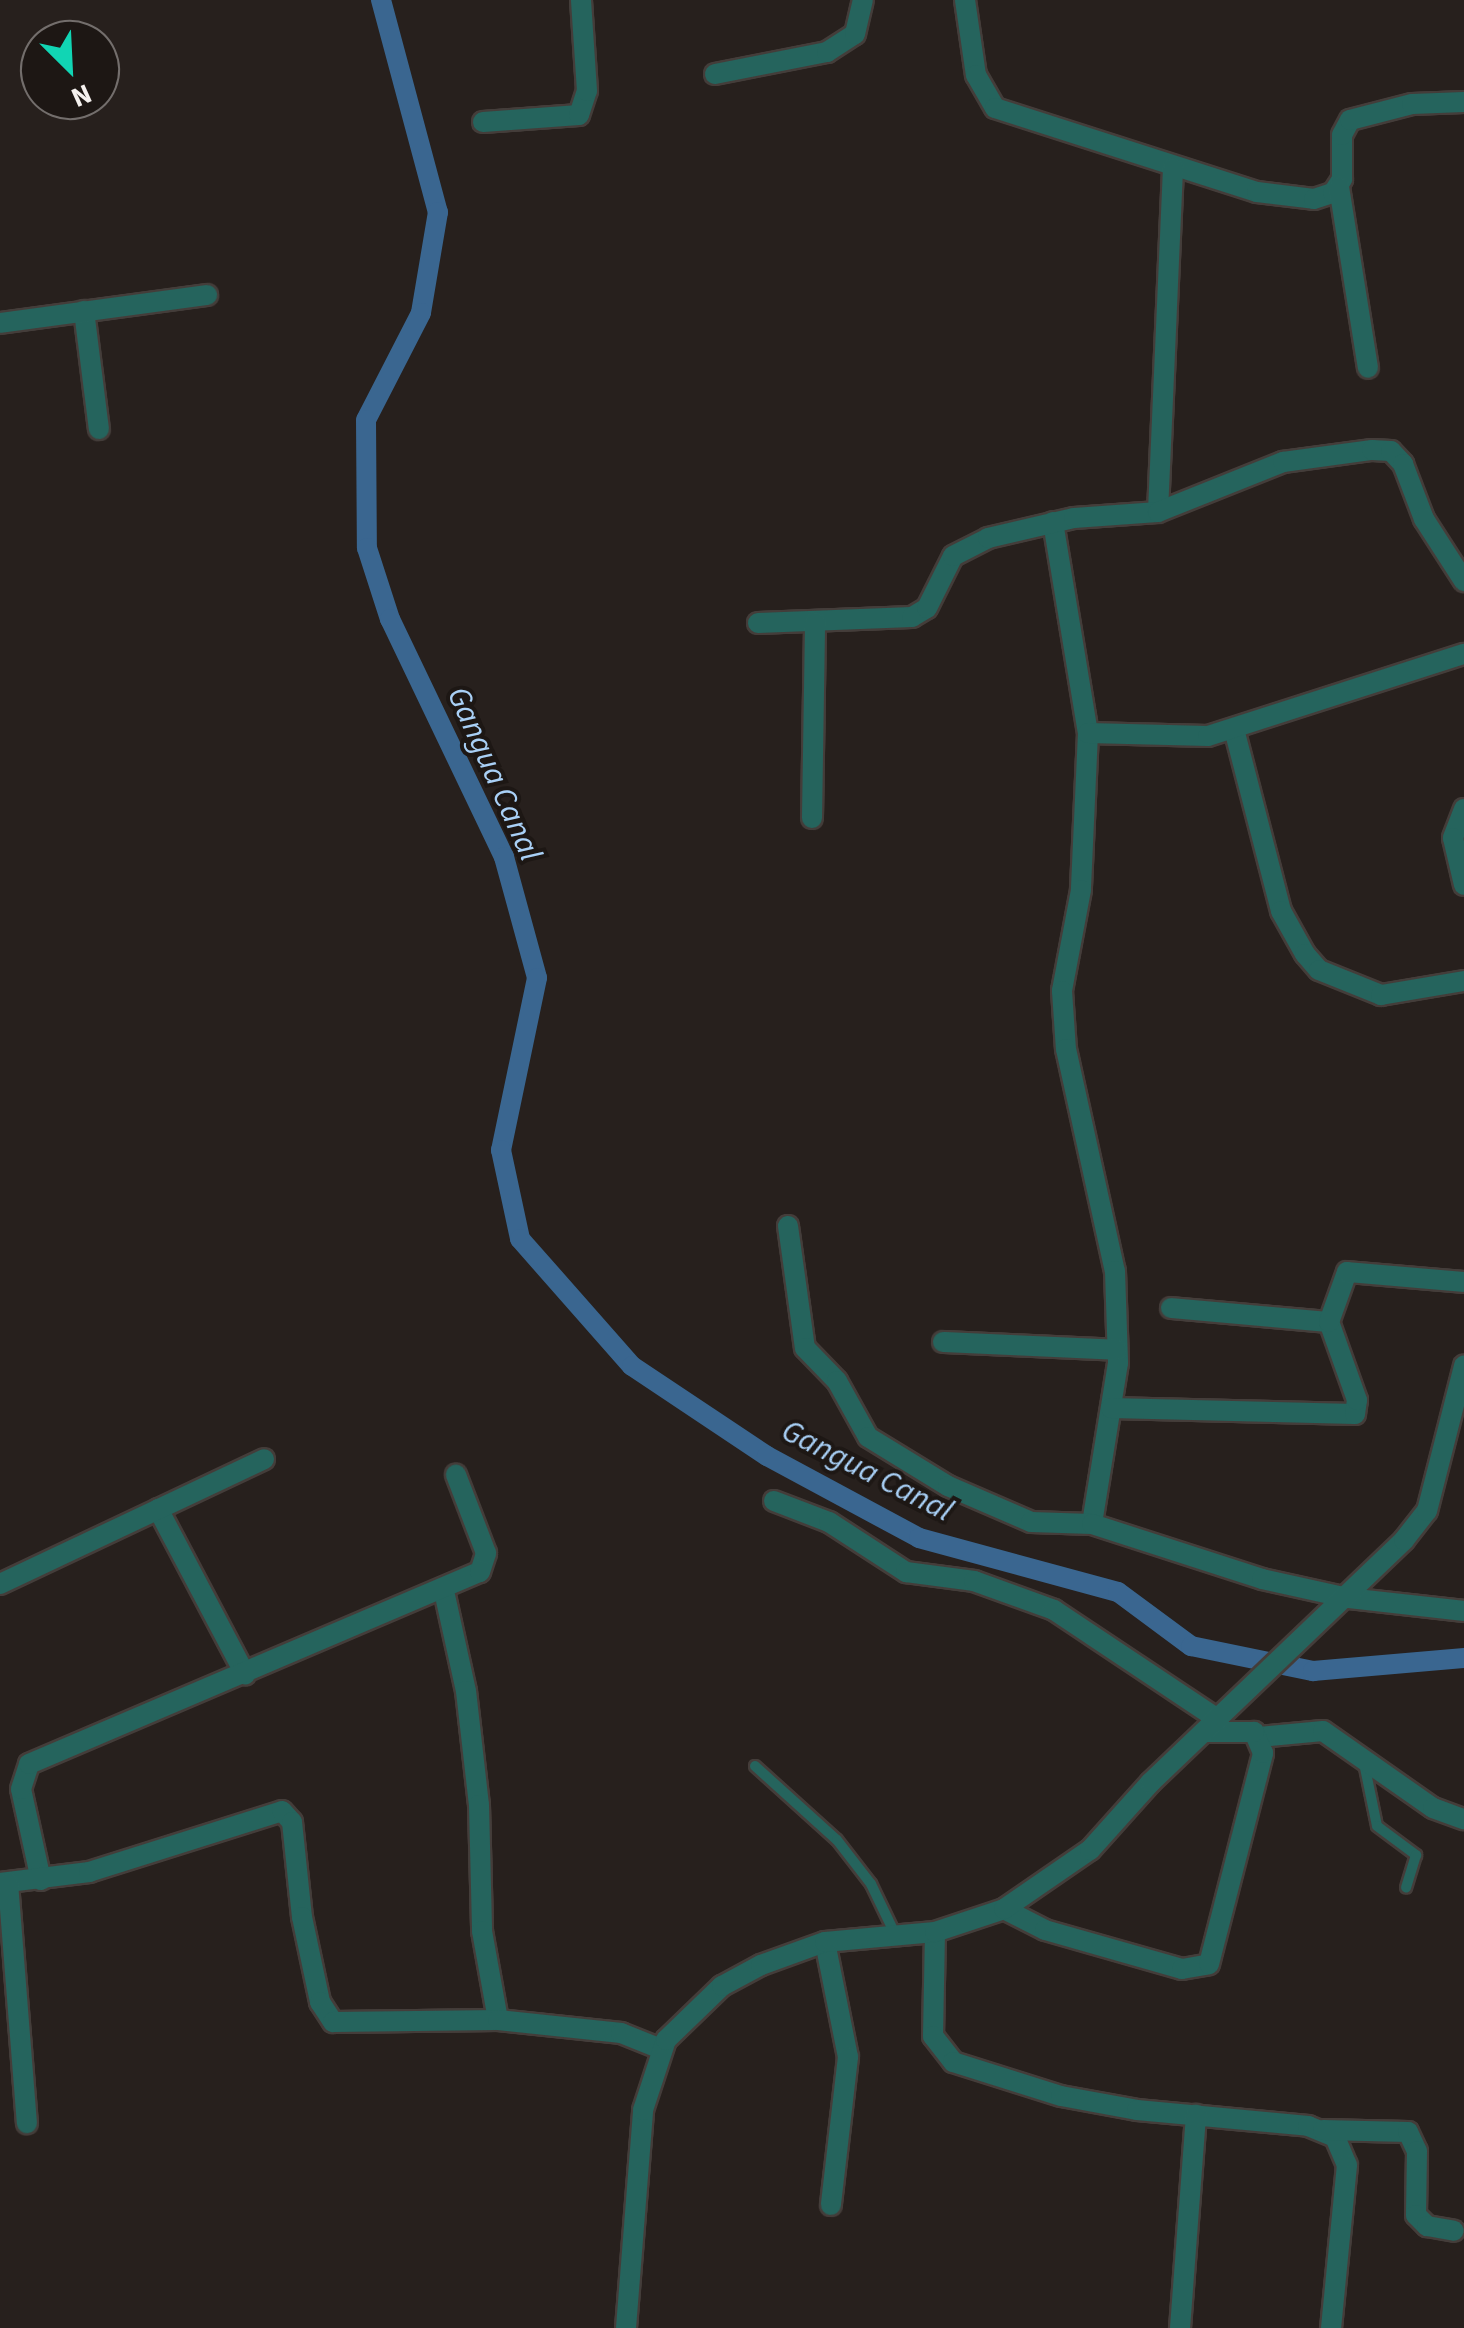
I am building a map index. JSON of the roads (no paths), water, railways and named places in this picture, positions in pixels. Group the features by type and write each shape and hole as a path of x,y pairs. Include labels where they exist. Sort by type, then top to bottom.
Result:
{"street":[{"path":"483,122 579,115 587,91 581,0"},
{"path":"715,74 827,52 855,34 863,0"},
{"path":"965,0 976,75 995,108 1173,168 1288,196 1314,199 1338,187"},
{"path":"1368,368 1338,187 1350,120 1412,104 1464,102"},
{"path":"1158,512 1173,168"},
{"path":"0,323 207,294"},
{"path":"84,311 99,429"},
{"path":"758,623 912,617 927,608 953,556 988,538 1053,522 1158,512 1282,462 1391,451 1464,581"},
{"path":"1053,522 1088,733 1081,890 1062,991 1070,1084 1115,1271 1117,1350 1092,1524"},
{"path":"812,818 815,622"},
{"path":"1088,733 1208,736 1464,654"},
{"path":"1234,729 1281,912 1319,970 1381,994 1464,981"},
{"path":"1464,809 1453,848 1464,885"},
{"path":"788,1226 805,1348 838,1381 868,1437 993,1510 1031,1522 1092,1524 1262,1579 1348,1598 1464,1611"},
{"path":"1110,1408 1355,1414 1357,1400 1329,1322 1347,1272 1464,1282"},
{"path":"1171,1308 1329,1322"},
{"path":"943,1342 1117,1350"},
{"path":"626,2328 634,2176 643,2110 661,2048 722,1986 826,1942 935,1932 1004,1909 1090,1850 1217,1721 1348,1598 1427,1511 1464,1366"},
{"path":"0,1584 264,1459"},
{"path":"41,1880 21,1789 29,1764 444,1591 480,1572 486,1560 456,1475"},
{"path":"774,1501 828,1522 906,1572 974,1581 1054,1610 1217,1721 1260,1737 1323,1731 1433,1808 1464,1820"},
{"path":"158,1509 246,1674"},
{"path":"444,1591 466,1692 480,1805 482,1931 498,2020"},
{"path":"1004,1909 1045,1930 1182,1969 1208,1964 1262,1754 1260,1737"},
{"path":"27,2123 9,2016 4,1883 89,1872 282,1811 292,1822 302,1917 320,2002 334,2022 498,2020 621,2032 661,2048"},
{"path":"935,1932 933,2036 953,2062 1060,2096 1324,2130 1358,2126 1412,2136 1416,2215 1427,2226 1454,2232"},
{"path":"826,1942 848,2058 831,2205"},
{"path":"1180,2328 1196,2115"},
{"path":"1324,2130 1340,2144 1347,2165 1331,2328"}],"lane":[{"path":"1364,1758 1377,1826 1416,1855 1406,1888"},
{"path":"755,1766 836,1840 871,1884 897,1937"}],"waterway":[{"name":"Gangua Canal","path":"381,0 438,212 421,313 366,420 367,548 390,619 504,857 537,978 501,1150 520,1239 632,1366 767,1456 919,1538 1118,1592 1191,1646 1313,1671 1464,1658"}]}
